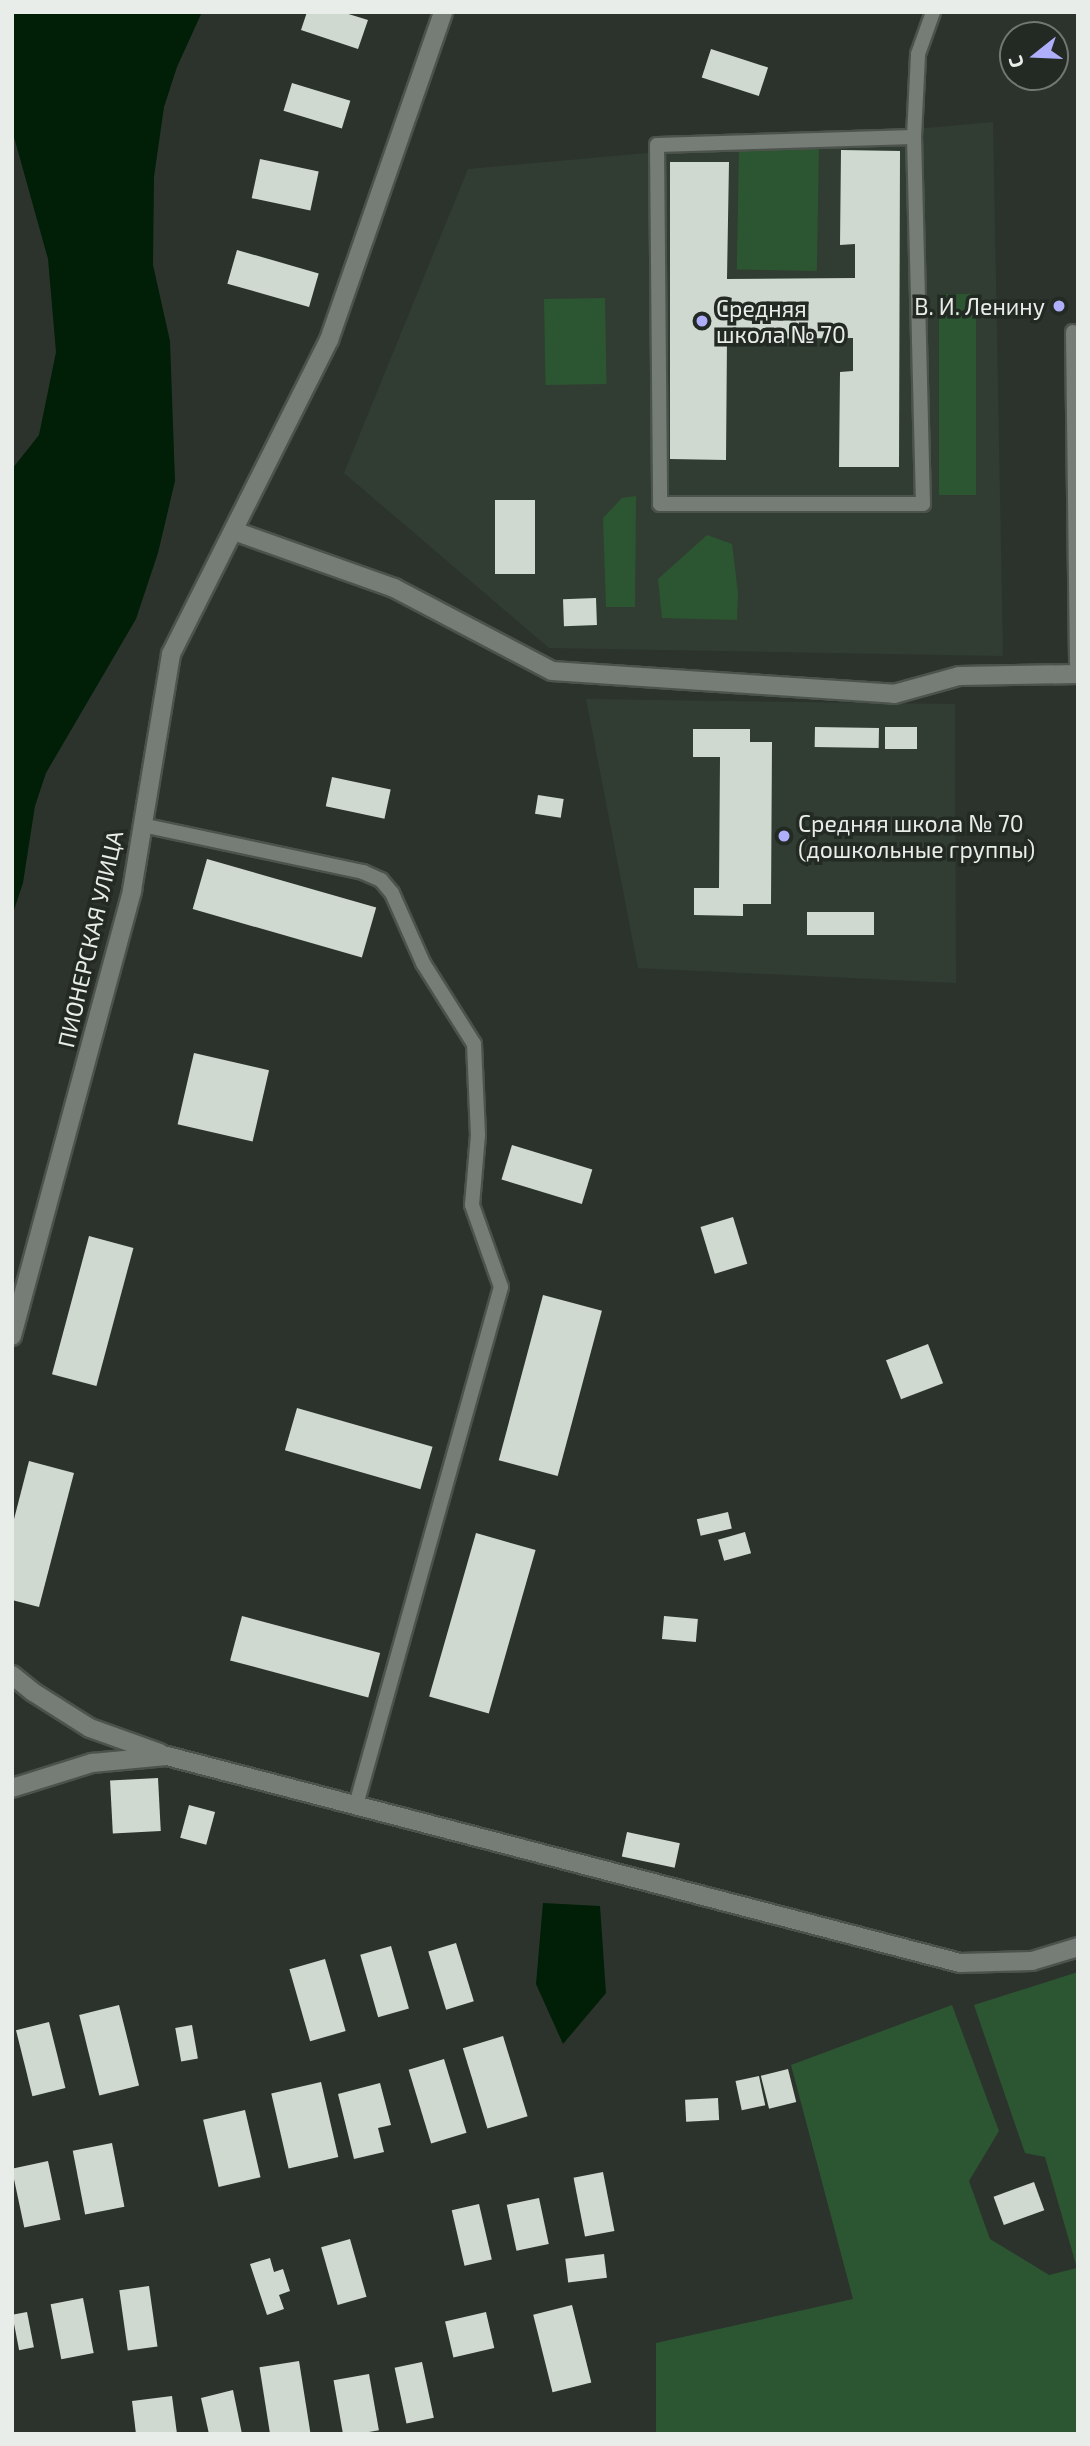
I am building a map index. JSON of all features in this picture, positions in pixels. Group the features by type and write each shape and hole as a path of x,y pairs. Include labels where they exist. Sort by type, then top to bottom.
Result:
{"street":[{"name":"ПИОНЕРСКАЯ УЛИЦА","path":"12,1336 132,890 171,654 329,340 443,12"},
{"path":"234,531 394,588 552,671 894,694 959,676 1077,674"},
{"path":"12,1675 33,1692 90,1728 167,1756 960,1963 1032,1961 1078,1947"},
{"path":"12,1788 92,1763 167,1756"}],"lane":[{"path":"915,137 657,145 660,503 923,503 915,137 918,54 933,12"},
{"path":"1073,332 1077,674"},
{"path":"142,825 363,872 381,880 392,893 423,963 474,1044 478,1135 472,1205 501,1287 356,1805"}],"shaded area":[{"path":"12,12 202,12 177,67 164,107 154,177 153,265 170,341 175,481 158,553 136,619 46,773 35,806 23,883 12,916 12,469 39,435 56,352 48,259 12,130"},
{"name":"Средняя школа № 70","path":"993,122 1003,656 549,648 344,473 468,169"},
{"path":"739,145 819,146 817,271 737,270"},
{"path":"939,294 976,294 976,495 939,495"},
{"path":"605,298 607,384 546,385 544,299"},
{"path":"636,496 635,607 606,607 603,518 622,498"},
{"path":"707,535 732,544 738,593 737,620 662,618 658,579"},
{"name":"Средняя школа № 70 (дошкольные группы)","path":"586,699 955,704 956,983 638,968"},
{"path":"543,1903 600,1906 606,1993 563,2044 536,1984"},
{"path":"1078,1972 1078,2434 656,2434 656,2343 853,2299 791,2065 952,2005 999,2131 969,2181 990,2239 1049,2275 1077,2268 1045,2157 1025,2153 974,2005"}],"building":[{"path":"307,12 342,12 368,20 358,49 301,30"},
{"path":"711,49 768,68 759,96 702,78"},
{"path":"292,83 350,101 342,129 284,111"},
{"path":"841,150 900,151 899,467 839,467 840,372 853,371 853,338 727,339 726,460 670,459 670,162 729,162 727,279 855,278 855,244 840,245"},
{"path":"260,159 319,171 310,211 252,198"},
{"path":"237,250 319,273 309,307 227,284"},
{"path":"495,500 535,500 535,574 495,574"},
{"path":"596,598 597,625 564,626 563,599"},
{"path":"815,727 879,728 879,748 815,747"},
{"path":"885,727 917,727 917,749 885,749"},
{"path":"693,729 750,729 750,742 772,742 771,904 743,904 743,916 694,915 694,888 719,888 720,757 693,757"},
{"path":"332,777 391,789 384,819 326,806"},
{"path":"538,795 564,799 561,818 535,814"},
{"path":"207,859 376,908 362,957 193,909"},
{"path":"807,912 874,912 874,935 807,935"},
{"path":"194,1053 269,1070 253,1141 178,1124"},
{"path":"512,1145 592,1170 582,1204 501,1179"},
{"path":"733,1217 747,1264 715,1274 700,1227"},
{"path":"89,1236 133,1248 96,1386 52,1374"},
{"path":"543,1295 602,1311 558,1476 499,1460"},
{"path":"928,1344 943,1383 901,1399 886,1360"},
{"path":"297,1408 433,1447 420,1489 285,1450"},
{"path":"29,1461 74,1473 39,1607 12,1600 12,1527"},
{"path":"728,1512 732,1529 701,1536 697,1519"},
{"path":"745,1532 751,1553 724,1561 718,1540"},
{"path":"476,1533 536,1550 489,1714 429,1696"},
{"path":"242,1616 380,1653 368,1697 230,1660"},
{"path":"664,1616 698,1619 696,1642 662,1639"},
{"path":"158,1778 161,1831 113,1833 110,1781"},
{"path":"189,1805 215,1812 206,1845 180,1838"},
{"path":"627,1832 680,1843 675,1868 622,1856"},
{"path":"456,1943 474,2001 446,2010 428,1951"},
{"path":"391,1946 409,2008 378,2017 360,1955"},
{"path":"325,1959 346,2031 310,2041 289,1969"},
{"path":"119,2005 139,2086 99,2095 79,2015"},
{"path":"49,2022 65,2088 32,2096 16,2030"},
{"path":"192,2025 198,2058 181,2061 175,2028"},
{"path":"503,2036 528,2116 487,2129 463,2048"},
{"path":"444,2059 467,2133 431,2143 409,2070"},
{"path":"788,2069 796,2102 769,2109 761,2076"},
{"path":"759,2076 765,2105 742,2110 736,2081"},
{"path":"321,2082 338,2157 289,2168 271,2093"},
{"path":"380,2083 391,2125 378,2128 384,2152 354,2159 338,2094"},
{"path":"718,2098 719,2120 686,2122 685,2100"},
{"path":"245,2110 261,2177 219,2187 203,2120"},
{"path":"112,2143 124,2207 85,2214 73,2151"},
{"path":"48,2161 60,2220 24,2227 12,2169"},
{"path":"603,2172 614,2231 585,2237 574,2178"},
{"path":"1034,2182 1044,2210 1004,2225 994,2197"},
{"path":"539,2198 549,2244 516,2251 507,2205"},
{"path":"479,2204 492,2260 465,2266 452,2210"},
{"path":"350,2239 367,2297 338,2305 321,2247"},
{"path":"604,2254 607,2278 568,2283 565,2259"},
{"path":"270,2258 274,2272 283,2269 290,2291 279,2295 284,2309 267,2315 250,2264"},
{"path":"149,2286 157,2346 128,2351 119,2290"},
{"path":"83,2298 94,2353 61,2359 51,2304"},
{"path":"572,2305 591,2383 553,2392 533,2315"},
{"path":"27,2312 34,2347 19,2350 12,2315"},
{"path":"486,2312 494,2348 453,2357 445,2321"},
{"path":"299,2361 311,2434 270,2434 259,2367"},
{"path":"422,2362 434,2418 406,2424 395,2368"},
{"path":"369,2374 379,2430 343,2434 334,2380"},
{"path":"233,2390 242,2434 209,2434 201,2398"},
{"path":"172,2396 177,2434 136,2434 132,2401"}],"place":[{"name":"В. И. Ленину","path":"1059,306"},
{"name":"Средняя школа № 70","path":"702,321"},
{"name":"Средняя школа № 70 (дошкольные группы)","path":"784,836"}]}
